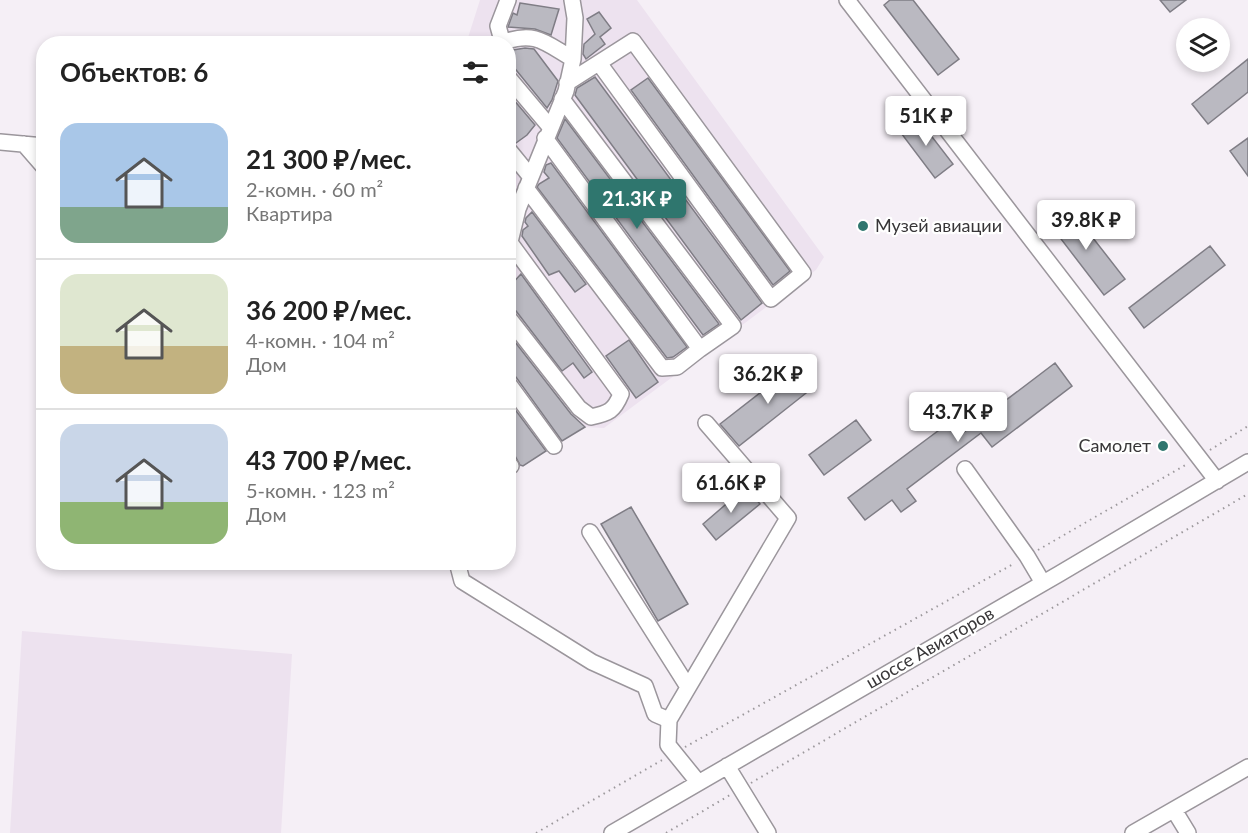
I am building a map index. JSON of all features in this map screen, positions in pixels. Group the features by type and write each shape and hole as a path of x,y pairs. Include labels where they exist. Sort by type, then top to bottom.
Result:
{"street":[{"path":"502,36 498,26 508,0"},
{"path":"557,0 563,0"},
{"path":"516,207 567,83 573,59 575,18 572,0"},
{"path":"847,0 1217,481"},
{"path":"516,38 521,36 536,38 573,59"},
{"path":"567,83 633,41 803,273 771,299 599,63"},
{"path":"516,87 700,349"},
{"path":"516,162 662,368 677,367 733,326 562,99"},
{"path":"0,142 36,145"},
{"path":"24,144 36,158"},
{"path":"516,254 537,277 621,394 615,407 603,415 591,417 579,408 516,327"},
{"path":"516,394 554,446"},
{"path":"698,782 668,745 669,720 788,518 706,423"},
{"name":"шоссе Авиаторов","path":"612,833 1248,462"},
{"path":"965,469 1044,583"},
{"path":"590,532 688,687"},
{"path":"459,570 462,581 592,662 645,686 656,714 669,720"},
{"path":"727,766 768,833"},
{"path":"1133,833 1248,767"},
{"path":"1174,810 1188,833"}],"path":[{"path":"685,747 1027,556 1248,426"},
{"path":"666,833 1248,494"},
{"path":"536,833 664,758"}],"shaded area":[{"path":"480,0 637,0 824,257 816,270 604,428 585,427 516,470 516,36 469,36"},
{"path":"22,631 292,654 281,833 10,833"}],"building":[{"path":"890,0 913,0 959,59 938,75 884,5"},
{"path":"1160,0 1186,0 1170,12"},
{"path":"520,3 559,9 551,35 535,29 508,27 513,13 517,15"},
{"path":"599,12 611,28 600,37 605,44 586,59 583,54 584,44 595,34 587,19"},
{"path":"534,49 558,81 547,108 516,70 516,50"},
{"path":"1248,59 1248,92 1208,124 1192,104"},
{"path":"595,77 762,303 741,320 575,95 577,88"},
{"path":"648,78 790,271 773,285 631,90"},
{"path":"516,102 535,125 516,143"},
{"path":"916,116 953,164 935,178 898,129"},
{"path":"565,119 719,324 703,335 557,138"},
{"path":"1248,138 1248,176 1230,151"},
{"path":"551,163 687,347 673,357 667,358 537,187 549,178 544,172 546,165"},
{"path":"1068,206 1125,279 1104,295 1048,222"},
{"path":"532,212 586,284 575,292 559,271 549,275 522,236 523,230 528,226 525,222 526,218"},
{"path":"1210,246 1225,265 1144,328 1129,308"},
{"path":"521,274 592,372 584,378 573,363 562,371 516,311 516,279"},
{"path":"629,340 658,382 636,398 606,356"},
{"path":"516,343 571,414 585,427 562,441 516,377"},
{"path":"1055,363 1072,386 992,447 981,433 907,489 916,501 901,512 892,500 865,520 848,498 954,419 964,432"},
{"path":"797,364 815,386 739,446 720,424"},
{"path":"516,411 546,451 523,466 516,458"},
{"path":"856,420 871,440 824,475 809,455"},
{"path":"746,487 760,504 716,540 703,524"},
{"path":"631,507 688,604 658,621 601,524"}],"place":[{"name":"Музей авиации","path":"863,226"},
{"name":"Самолет","path":"1163,446"}]}
